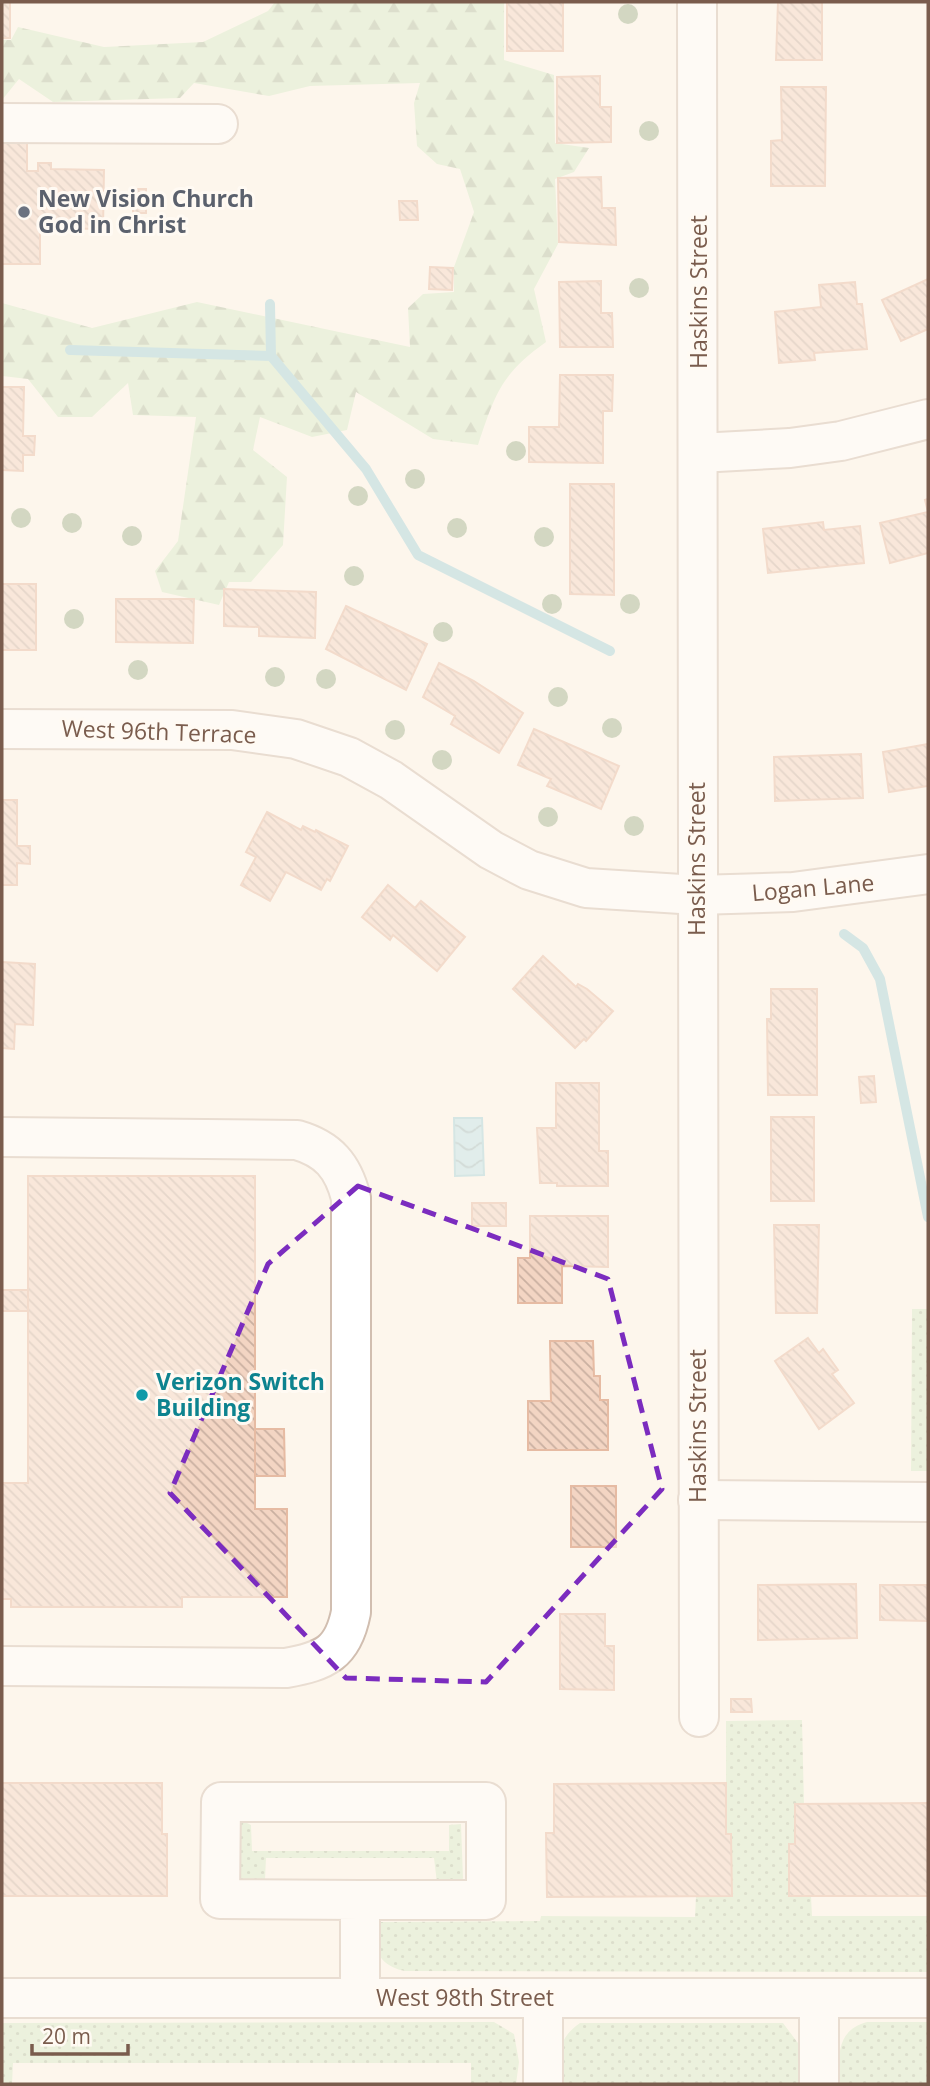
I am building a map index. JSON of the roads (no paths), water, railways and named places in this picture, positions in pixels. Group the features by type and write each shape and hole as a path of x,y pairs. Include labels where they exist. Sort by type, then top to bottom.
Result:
{"street":[{"name":"Haskins Street","path":"697,2 699,1717"},
{"path":"2,123 218,124"},
{"path":"699,453 816,445 928,419"},
{"name":"West 96th Terrace","path":"2,729 232,730 296,739 349,757 399,784 491,850 529,870 586,888 696,895"},
{"name":"Logan Lane","path":"696,895 793,892 928,874"},
{"path":"2,1137 297,1140 315,1145 330,1155 340,1167 351,1198 351,1612 347,1634 334,1651 314,1663 286,1668 2,1666"},
{"path":"698,1500 928,1502"},
{"path":"221,1802 486,1802 486,1900 360,1900 220,1899 221,1802"},
{"path":"360,1900 360,1998"},
{"name":"West 98th Street","path":"2,1998 928,1998"},
{"path":"543,1998 543,2084"},
{"path":"819,1998 819,2084"}],"water":[{"path":"454,1118 482,1118 484,1175 455,1176"}],"waterway":[{"path":"270,304 271,356"},
{"path":"70,350 271,356 366,469 418,555 610,651"},
{"path":"844,934 863,948 880,979 928,1217"}],"place":[{"name":"New Vision Church God in Christ","path":"24,212"},
{"name":"Verizon Switch Building","path":"142,1395"}]}
